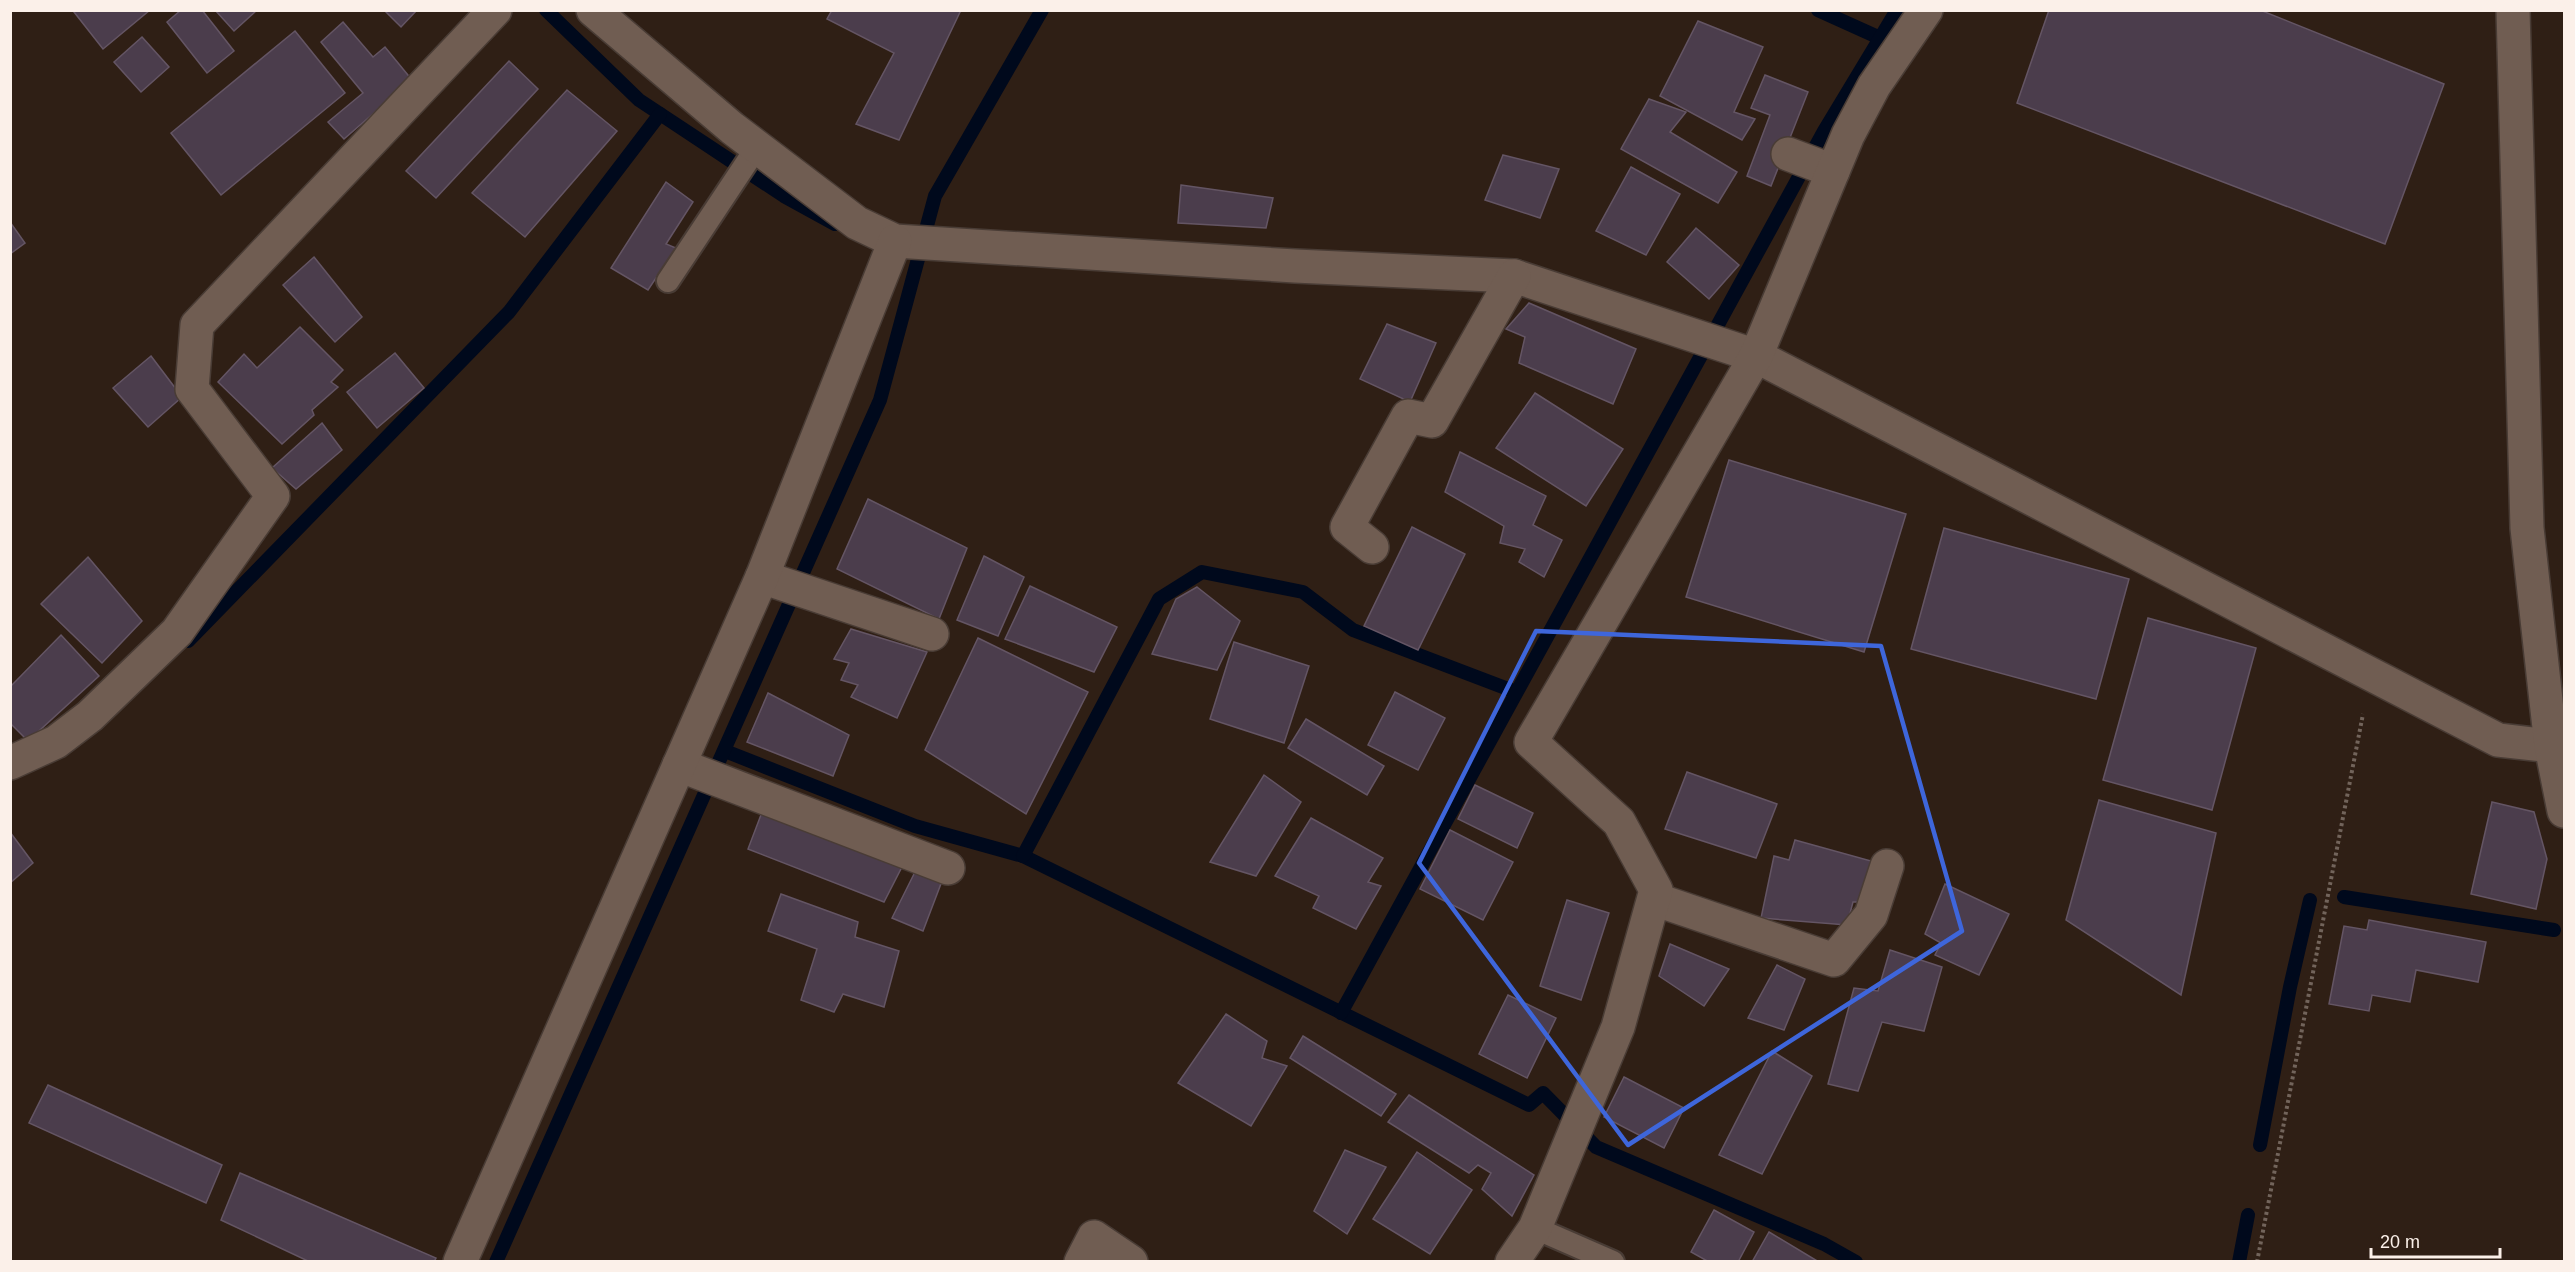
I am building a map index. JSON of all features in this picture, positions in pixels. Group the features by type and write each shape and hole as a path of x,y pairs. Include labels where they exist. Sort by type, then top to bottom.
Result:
{"street":[{"path":"10,763 65,736 90,716 177,632 273,496 192,389 197,325 495,10"},
{"path":"593,10 757,147 857,223 890,252"},
{"path":"1512,1262 1535,1228 1618,1027 1656,890 1619,822 1531,742 1744,352 1833,171 1848,135 1874,86 1926,10"},
{"path":"2513,10 2527,528 2551,746 2565,811"},
{"path":"1788,154 1833,171"},
{"path":"890,252 930,242 1294,266 1514,276 1744,352 2498,740 2551,746"},
{"path":"460,1262 762,577 890,252"},
{"path":"1372,547 1347,527 1408,416 1432,421 1514,276"},
{"path":"762,577 932,634"},
{"path":"679,765 948,868"},
{"path":"1654,899 1834,960 1871,915 1887,866"},
{"path":"1081,1262 1094,1237 1131,1262"}],"lane":[{"path":"668,281 757,147"},
{"path":"1535,1228 1613,1262"}],"path":[{"path":"2257,1262 2371,676"}],"highlighted area":[{"path":"1536,631 1881,646 1962,931 1628,1145 1419,863"}],"building":[{"path":"76,10 150,10 103,49 74,12"},
{"path":"181,10 202,10 234,51 207,73 167,22"},
{"path":"215,10 257,10 234,31"},
{"path":"384,10 417,10 401,27"},
{"path":"832,10 961,10 899,140 856,124 894,53 827,19"},
{"path":"2049,10 2260,10 2444,84 2385,244 2017,103"},
{"path":"1698,21 1763,47 1734,112 1755,119 1742,140 1660,96"},
{"path":"343,22 373,57 385,47 412,80 344,139 328,122 363,93 321,42"},
{"path":"295,31 345,93 221,195 171,133"},
{"path":"142,37 169,67 141,92 114,62"},
{"path":"509,61 538,89 436,198 406,171"},
{"path":"1765,75 1808,92 1771,186 1747,176 1770,115 1751,108"},
{"path":"567,90 617,131 525,237 472,193"},
{"path":"1649,99 1686,112 1670,132 1737,172 1718,203 1621,149"},
{"path":"1503,155 1559,169 1540,218 1485,200"},
{"path":"1631,167 1680,194 1646,255 1596,231"},
{"path":"666,182 693,202 666,244 676,248 648,290 611,268"},
{"path":"1181,185 1273,198 1266,228 1178,223"},
{"path":"10,222 25,243 10,254"},
{"path":"1696,228 1739,265 1709,299 1667,262"},
{"path":"314,257 362,317 335,342 283,285"},
{"path":"1529,303 1636,349 1613,404 1519,363 1525,337 1506,329"},
{"path":"1387,324 1436,343 1410,402 1360,379"},
{"path":"300,327 343,370 331,382 338,387 312,410 314,415 282,444 218,382 244,354 257,368"},
{"path":"395,353 424,388 377,428 347,392"},
{"path":"151,356 182,397 148,427 113,388"},
{"path":"1535,393 1623,449 1586,506 1496,448"},
{"path":"322,423 342,450 296,489 272,468"},
{"path":"1460,452 1546,496 1533,525 1562,540 1544,577 1519,562 1525,549 1500,543 1504,526 1445,492"},
{"path":"1729,460 1906,514 1864,652 1686,597"},
{"path":"868,499 967,548 939,619 837,569"},
{"path":"1412,527 1465,554 1418,650 1364,626"},
{"path":"1944,528 2129,579 2096,699 1911,649"},
{"path":"984,556 1024,577 998,636 957,620"},
{"path":"88,557 142,621 102,663 41,604"},
{"path":"1030,586 1117,627 1094,672 1005,639"},
{"path":"1197,587 1240,621 1217,670 1152,654 1176,599"},
{"path":"2148,618 2256,648 2212,810 2103,780"},
{"path":"851,629 927,652 897,718 851,697 858,685 841,680 849,663 834,659"},
{"path":"61,635 99,676 28,741 10,723 10,687"},
{"path":"978,638 1088,692 1026,814 925,750"},
{"path":"1234,642 1309,666 1284,743 1210,719"},
{"path":"1395,692 1445,718 1418,770 1368,745"},
{"path":"768,693 849,735 833,776 747,742"},
{"path":"1306,719 1384,766 1367,795 1288,748"},
{"path":"1687,772 1777,804 1756,858 1665,829"},
{"path":"1264,775 1301,802 1256,876 1210,862"},
{"path":"1475,785 1533,813 1517,848 1458,819"},
{"path":"770,791 906,859 884,902 748,849"},
{"path":"2099,800 2216,833 2181,995 2066,920"},
{"path":"2492,802 2534,812 2547,859 2536,909 2471,894"},
{"path":"1311,818 1383,858 1368,882 1381,886 1356,929 1313,908 1319,896 1275,876"},
{"path":"1450,830 1513,862 1483,920 1420,889"},
{"path":"10,832 33,863 10,883"},
{"path":"1795,840 1871,861 1862,902 1853,902 1847,925 1761,918 1774,856 1789,860"},
{"path":"917,868 942,881 923,931 892,918"},
{"path":"1945,884 2009,914 1979,975 1935,955 1941,943 1925,934"},
{"path":"781,894 858,922 855,937 899,951 884,1007 843,994 834,1012 801,1000 817,949 768,931"},
{"path":"1567,900 1609,913 1581,1000 1540,986"},
{"path":"2369,920 2486,942 2478,982 2416,970 2410,1002 2372,995 2369,1011 2329,1004 2344,926 2367,930"},
{"path":"1670,944 1729,969 1704,1006 1659,976"},
{"path":"1890,950 1942,967 1924,1031 1882,1022 1858,1091 1828,1084 1854,988 1878,991"},
{"path":"1777,965 1805,979 1784,1030 1748,1018"},
{"path":"1508,995 1556,1018 1527,1078 1479,1054"},
{"path":"1226,1014 1267,1041 1262,1058 1287,1066 1251,1126 1178,1083"},
{"path":"1303,1036 1396,1094 1381,1116 1290,1058"},
{"path":"1772,1051 1812,1076 1762,1174 1719,1155"},
{"path":"1624,1077 1684,1108 1664,1148 1604,1117"},
{"path":"48,1085 222,1165 206,1203 29,1123"},
{"path":"1409,1095 1534,1175 1512,1216 1482,1189 1491,1173 1478,1165 1469,1173 1388,1122"},
{"path":"1345,1150 1386,1167 1347,1234 1314,1211"},
{"path":"1417,1152 1472,1190 1430,1254 1373,1219"},
{"path":"240,1173 436,1258 434,1262 310,1262 221,1220"},
{"path":"1714,1210 1754,1232 1738,1262 1709,1262 1691,1252"},
{"path":"1769,1232 1819,1262 1752,1262"}],"waterway":[{"path":"546,10 639,100 784,196 835,224"},
{"path":"496,1262 880,400 935,196 1042,10"},
{"path":"1818,10 1880,38"},
{"path":"1341,1013 1824,131 1897,10"},
{"path":"188,641 509,312 660,114"},
{"path":"1023,856 1159,599 1202,572 1303,592 1353,630 1516,692"},
{"path":"725,751 915,826 1023,856 1529,1105 1543,1093 1596,1147 1824,1244 1856,1262"},
{"path":"2344,897 2554,930"},
{"path":"2260,1145 2290,987 2310,900"},
{"path":"2239,1262 2248,1215"}]}
